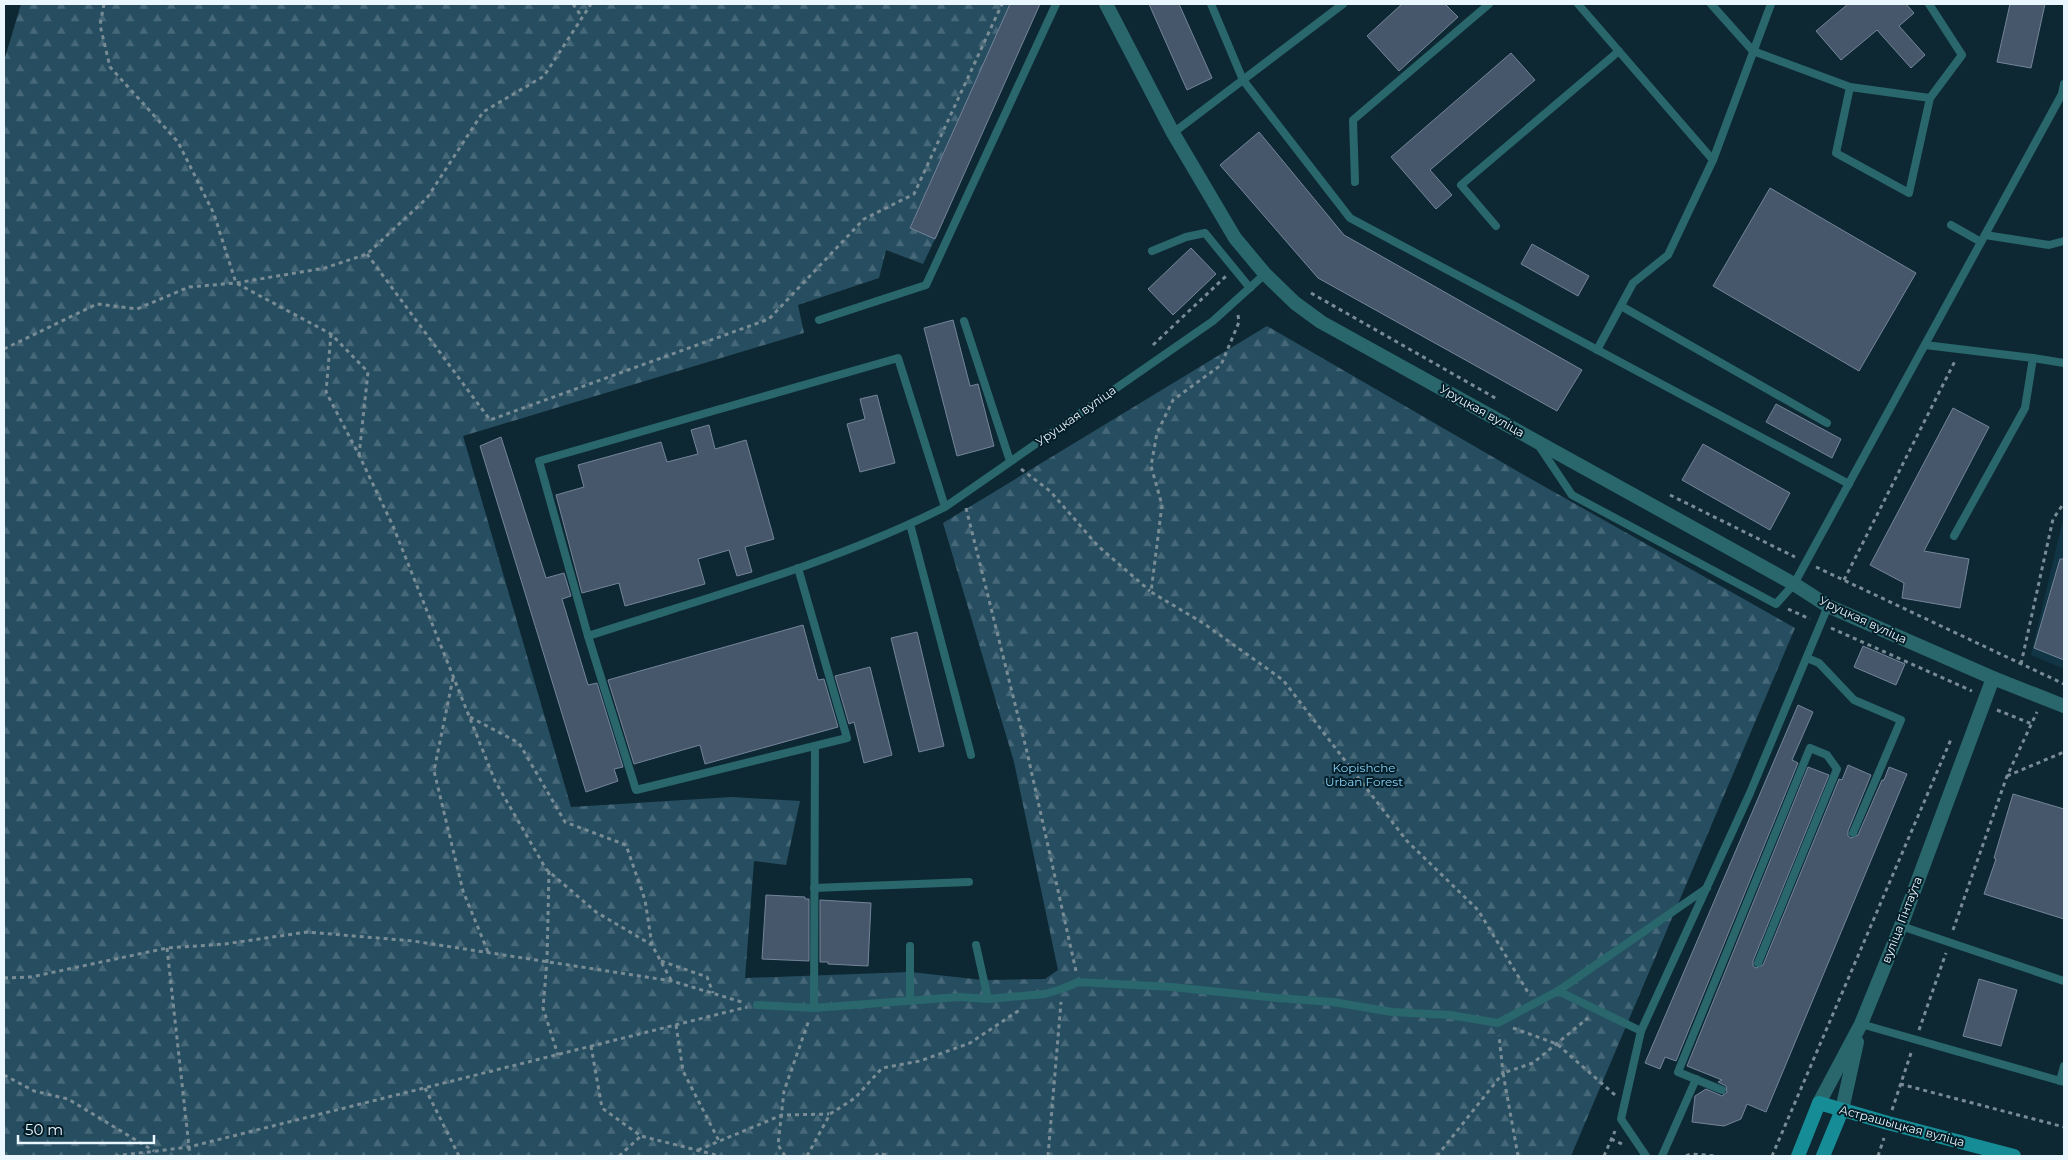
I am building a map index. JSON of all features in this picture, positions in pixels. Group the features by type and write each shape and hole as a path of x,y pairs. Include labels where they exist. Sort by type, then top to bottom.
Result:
{"main road":[{"name":"Астрашыцкая вуліца","path":"1819,1103 2014,1156"},
{"name":"вуліца Гінтаўта","path":"1798,1156 1819,1103"},
{"path":"1823,1156 1842,1110"}],"street":[{"path":"1106,4 1173,133 1235,238 1265,274"},
{"name":"Уруцкая вуліца","path":"1265,274 1295,303 1322,322 1794,584 1828,606 1993,678 2064,706"},
{"name":"вуліца Гінтаўта","path":"1819,1103 1861,1024 1901,926 1993,678"},
{"path":"1842,1110 1861,1024"}],"lane":[{"path":"819,320 926,286 1056,4"},
{"path":"1211,4 1243,80 1350,218 1849,484"},
{"path":"1173,133 1344,4"},
{"path":"1355,182 1353,120 1489,4"},
{"path":"1578,4 1713,160"},
{"path":"1710,4 1754,51 1850,87 1930,98"},
{"path":"1597,350 1633,283 1668,255 1713,160 1771,4"},
{"path":"1850,87 1836,153 1909,193 1930,98 1962,55 1929,4"},
{"path":"1496,226 1461,185 1619,51"},
{"path":"1535,440 1572,495 1776,604 1794,584 2062,94 2064,84"},
{"path":"1951,225 1983,238 2049,245 2064,241"},
{"path":"1152,251 1186,237 1205,233 1250,288"},
{"name":"Уруцкая вуліца","path":"588,636 798,568 910,524 945,507 1213,321 1265,274"},
{"path":"1621,306 1827,423"},
{"path":"964,321 1010,461"},
{"path":"1925,345 2064,363"},
{"path":"798,568 847,738 636,790 588,636 539,461 898,358 945,507"},
{"path":"1954,536 2025,408 2033,358"},
{"path":"910,524 971,755"},
{"path":"1646,1156 1620,1119 1641,1030 1750,794 1828,606"},
{"path":"1807,658 1819,663 1854,700 1901,720 1853,833"},
{"path":"814,1008 815,746"},
{"path":"1722,1090 1678,1072 1810,748 1827,755 1838,769 1758,963"},
{"path":"814,888 969,882"},
{"path":"757,1005 814,1008 959,997 988,999 1044,994 1078,982 1172,986 1277,998 1333,1002 1392,1012 1450,1015 1498,1022 1558,991 1707,888"},
{"path":"1901,926 2064,981"},
{"path":"976,945 988,999"},
{"path":"910,946 910,1001"},
{"path":"1558,991 1641,1030"},
{"path":"1861,1024 2062,1082 2064,1066"},
{"path":"1662,1156 1696,1079"}],"path":[{"path":"104,4 100,25 110,67 178,142 214,214 236,282 331,334 368,372 359,455"},
{"path":"573,4 582,17"},
{"path":"4,349 97,304 137,309 189,286 236,282 325,268 367,254 426,198 483,112 544,76 591,4"},
{"path":"367,254 490,420 769,319 864,219 914,194 1002,4"},
{"path":"1149,349 1234,268"},
{"path":"1307,291 1503,402"},
{"path":"1151,592 1162,506 1151,466 1157,433 1172,400 1221,365 1239,322 1235,302"},
{"path":"331,334 326,392 393,526 495,781 548,871 596,912 652,945"},
{"path":"1844,580 1961,350"},
{"path":"1010,461 1050,491 1098,546 1151,592 1203,623 1283,680 1407,842 1478,910 1535,1003"},
{"path":"1665,492 1806,562 2064,684"},
{"path":"963,494 1027,752 1078,982"},
{"path":"2020,664 2053,519 2064,503"},
{"path":"1776,604 1972,691"},
{"path":"1979,672 1969,699 2032,724"},
{"path":"453,676 434,771 463,891 488,952"},
{"path":"2053,679 2007,776 2064,752"},
{"path":"469,716 519,742 565,822 626,845 645,900 652,945 672,980"},
{"path":"1772,1156 1955,730"},
{"path":"548,871 547,961 543,1008 558,1054"},
{"path":"4,978 31,976 167,948 225,944 307,932 413,941 672,980 754,1005 189,1147 115,1156"},
{"path":"167,948 190,1156"},
{"path":"661,961 707,977 713,993"},
{"path":"1048,1156 1062,989"},
{"path":"807,1156 830,1114 855,1098 882,1068 920,1061 970,1043 1044,994"},
{"path":"785,1156 778,1145 784,1091 814,1008"},
{"path":"1437,1156 1503,1072 1533,1063 1598,1010"},
{"path":"1518,1156 1503,1072 1498,1022 1557,1044 1624,1103"},
{"path":"676,1025 683,1071 719,1141"},
{"path":"591,1046 602,1108 641,1136 720,1156"},
{"path":"4,1075 34,1091 68,1099 154,1151"},
{"path":"1900,1084 2064,1127"},
{"path":"425,1088 459,1156"},
{"path":"696,1150 782,1115 830,1114"},
{"path":"1604,1156 1620,1119"},
{"path":"619,1156 641,1136"},
{"path":"875,1156 879,1153 888,1156"},
{"path":"1686,1156 1691,1154 1718,1156"}],"shaded area":[{"path":"2064,515 2064,669 2031,655"}],"green space":[{"name":"Kopishche Urban Forest","path":"21,4 1010,4 910,227 935,239 923,264 886,250 879,278 798,305 804,333 463,436 571,807 732,797 800,801 786,865 754,861 745,978 910,972 983,980 1045,979 1058,970 1014,762 943,523 1267,326 1524,475 1795,628 1571,1156 4,1156 4,61"}],"building":[{"path":"1010,4 1040,4 935,239 910,228"},
{"path":"1149,4 1179,4 1212,78 1187,90"},
{"path":"1402,4 1445,4 1458,17 1399,71 1367,36"},
{"path":"1848,4 1906,4 1914,13 1899,26 1925,55 1911,68 1877,30 1841,60 1816,31"},
{"path":"2010,4 2045,4 2031,68 1997,62"},
{"path":"1511,53 1535,80 1430,170 1452,195 1436,209 1391,157"},
{"path":"1259,132 1344,235 1582,370 1557,411 1318,278 1220,165"},
{"path":"1770,188 1916,273 1859,371 1713,286"},
{"path":"1532,244 1589,276 1578,296 1521,264"},
{"path":"1191,248 1216,274 1173,315 1148,289"},
{"path":"953,320 970,386 978,384 994,446 957,456 924,328"},
{"path":"877,395 895,463 860,472 847,424 865,419 860,399"},
{"path":"1776,404 1841,439 1832,458 1766,422"},
{"path":"1953,408 1989,427 1924,551 1969,559 1960,608 1902,598 1904,583 1870,565"},
{"path":"709,425 715,449 746,440 774,539 745,547 752,572 737,576 729,550 698,559 705,584 625,606 619,583 582,593 556,495 584,487 578,465 661,442 667,462 698,454 691,430"},
{"path":"501,437 546,578 564,573 571,596 562,599 588,685 597,683 623,767 614,769 618,781 586,792 480,446"},
{"path":"1703,444 1790,493 1770,530 1682,480"},
{"path":"2060,559 2064,559 2064,660 2034,648"},
{"path":"803,625 818,680 824,679 838,727 705,764 700,745 634,764 608,680"},
{"path":"917,632 944,746 919,752 891,638"},
{"path":"1863,646 1905,664 1896,685 1854,667"},
{"path":"870,667 892,755 864,763 854,722 849,724 835,676"},
{"path":"1798,705 1813,712 1792,760 1798,763 1676,1061 1665,1057 1660,1069 1645,1063"},
{"path":"1848,765 1871,775 1848,831 1848,836 1851,838 1858,835 1889,767 1907,774 1766,1112 1747,1104 1741,1119 1724,1126 1692,1122 1695,1096 1706,1089 1722,1096 1727,1092 1726,1086 1718,1082 1722,1080 1687,1066 1808,767 1829,775 1753,961 1753,966 1756,968 1763,965 1839,779 1842,780"},
{"path":"2013,794 2064,809 2064,919 1984,894 1996,859 1994,858"},
{"path":"766,895 805,897 805,899 809,899 809,961 762,959"},
{"path":"820,900 871,903 868,966 820,962"},
{"path":"1979,979 2017,990 2001,1046 1963,1036"}]}
